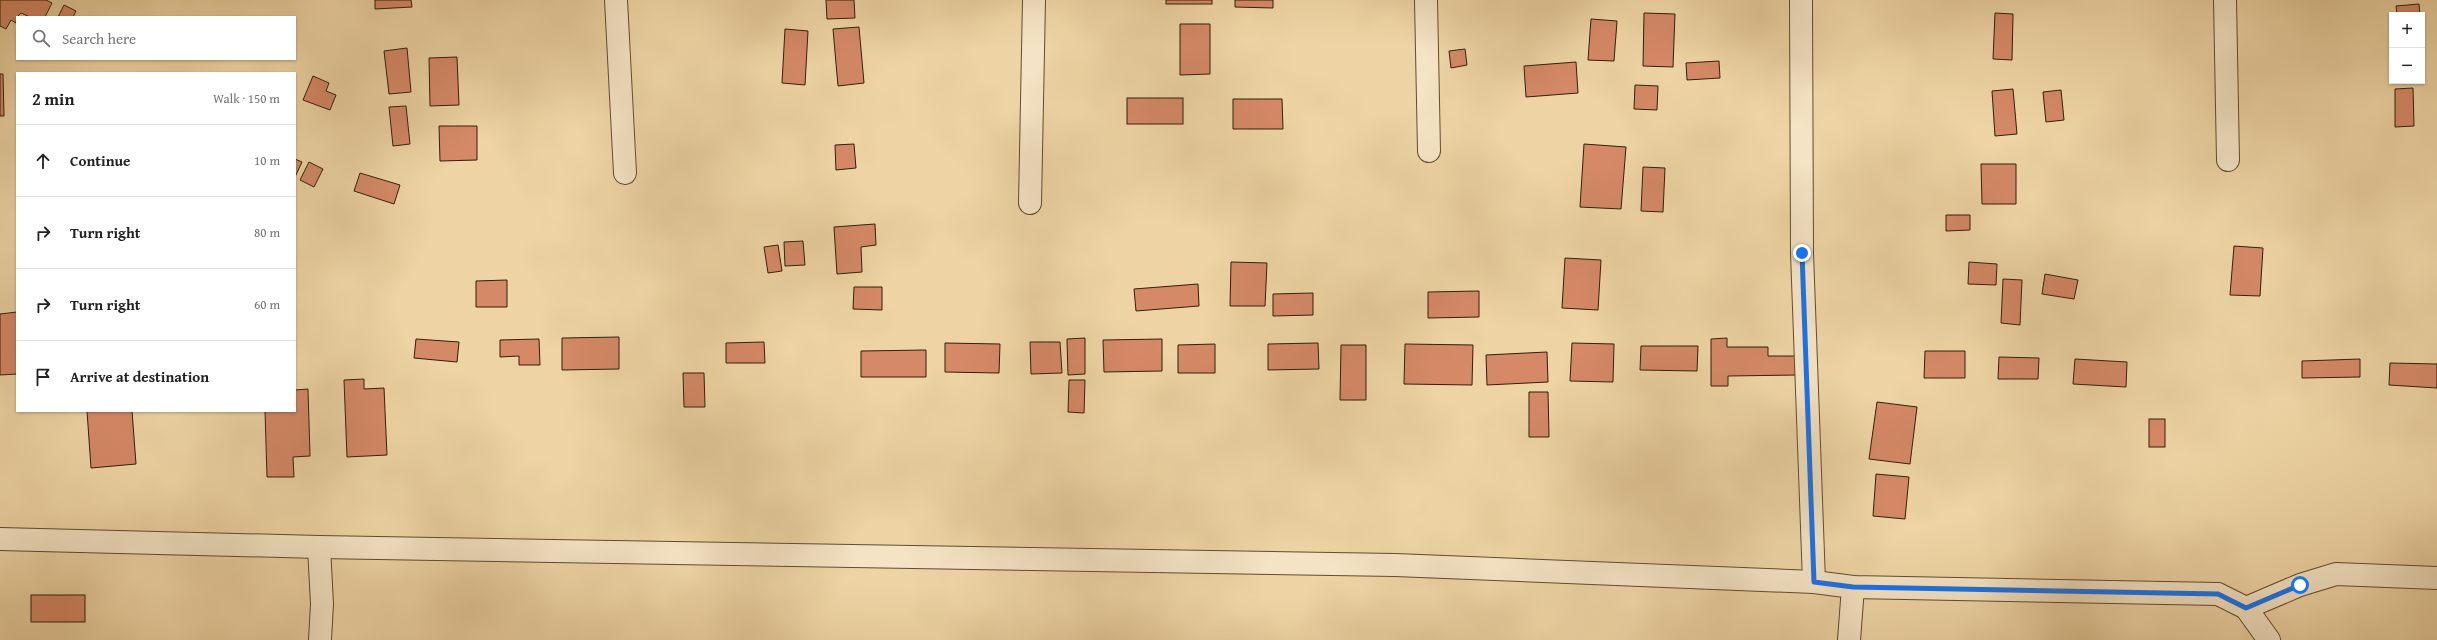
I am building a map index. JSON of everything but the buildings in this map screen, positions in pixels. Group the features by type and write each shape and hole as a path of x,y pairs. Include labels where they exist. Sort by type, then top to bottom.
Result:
{"street":[{"path":"616,0 625,173"},
{"path":"1030,203 1034,0"},
{"path":"1426,0 1429,151"},
{"path":"1801,0 1802,253 1814,582"},
{"path":"2225,0 2228,160"},
{"path":"0,539 319,547 1395,565 1814,582 1853,587 2218,594 2246,608 2269,640"},
{"path":"319,547 322,604 320,640"},
{"path":"2246,608 2300,585 2336,574 2437,578"},
{"path":"1849,640 1853,587"}],"route":[{"path":"1802,253 1814,582 1853,587 2218,594 2246,608 2300,585"}]}
